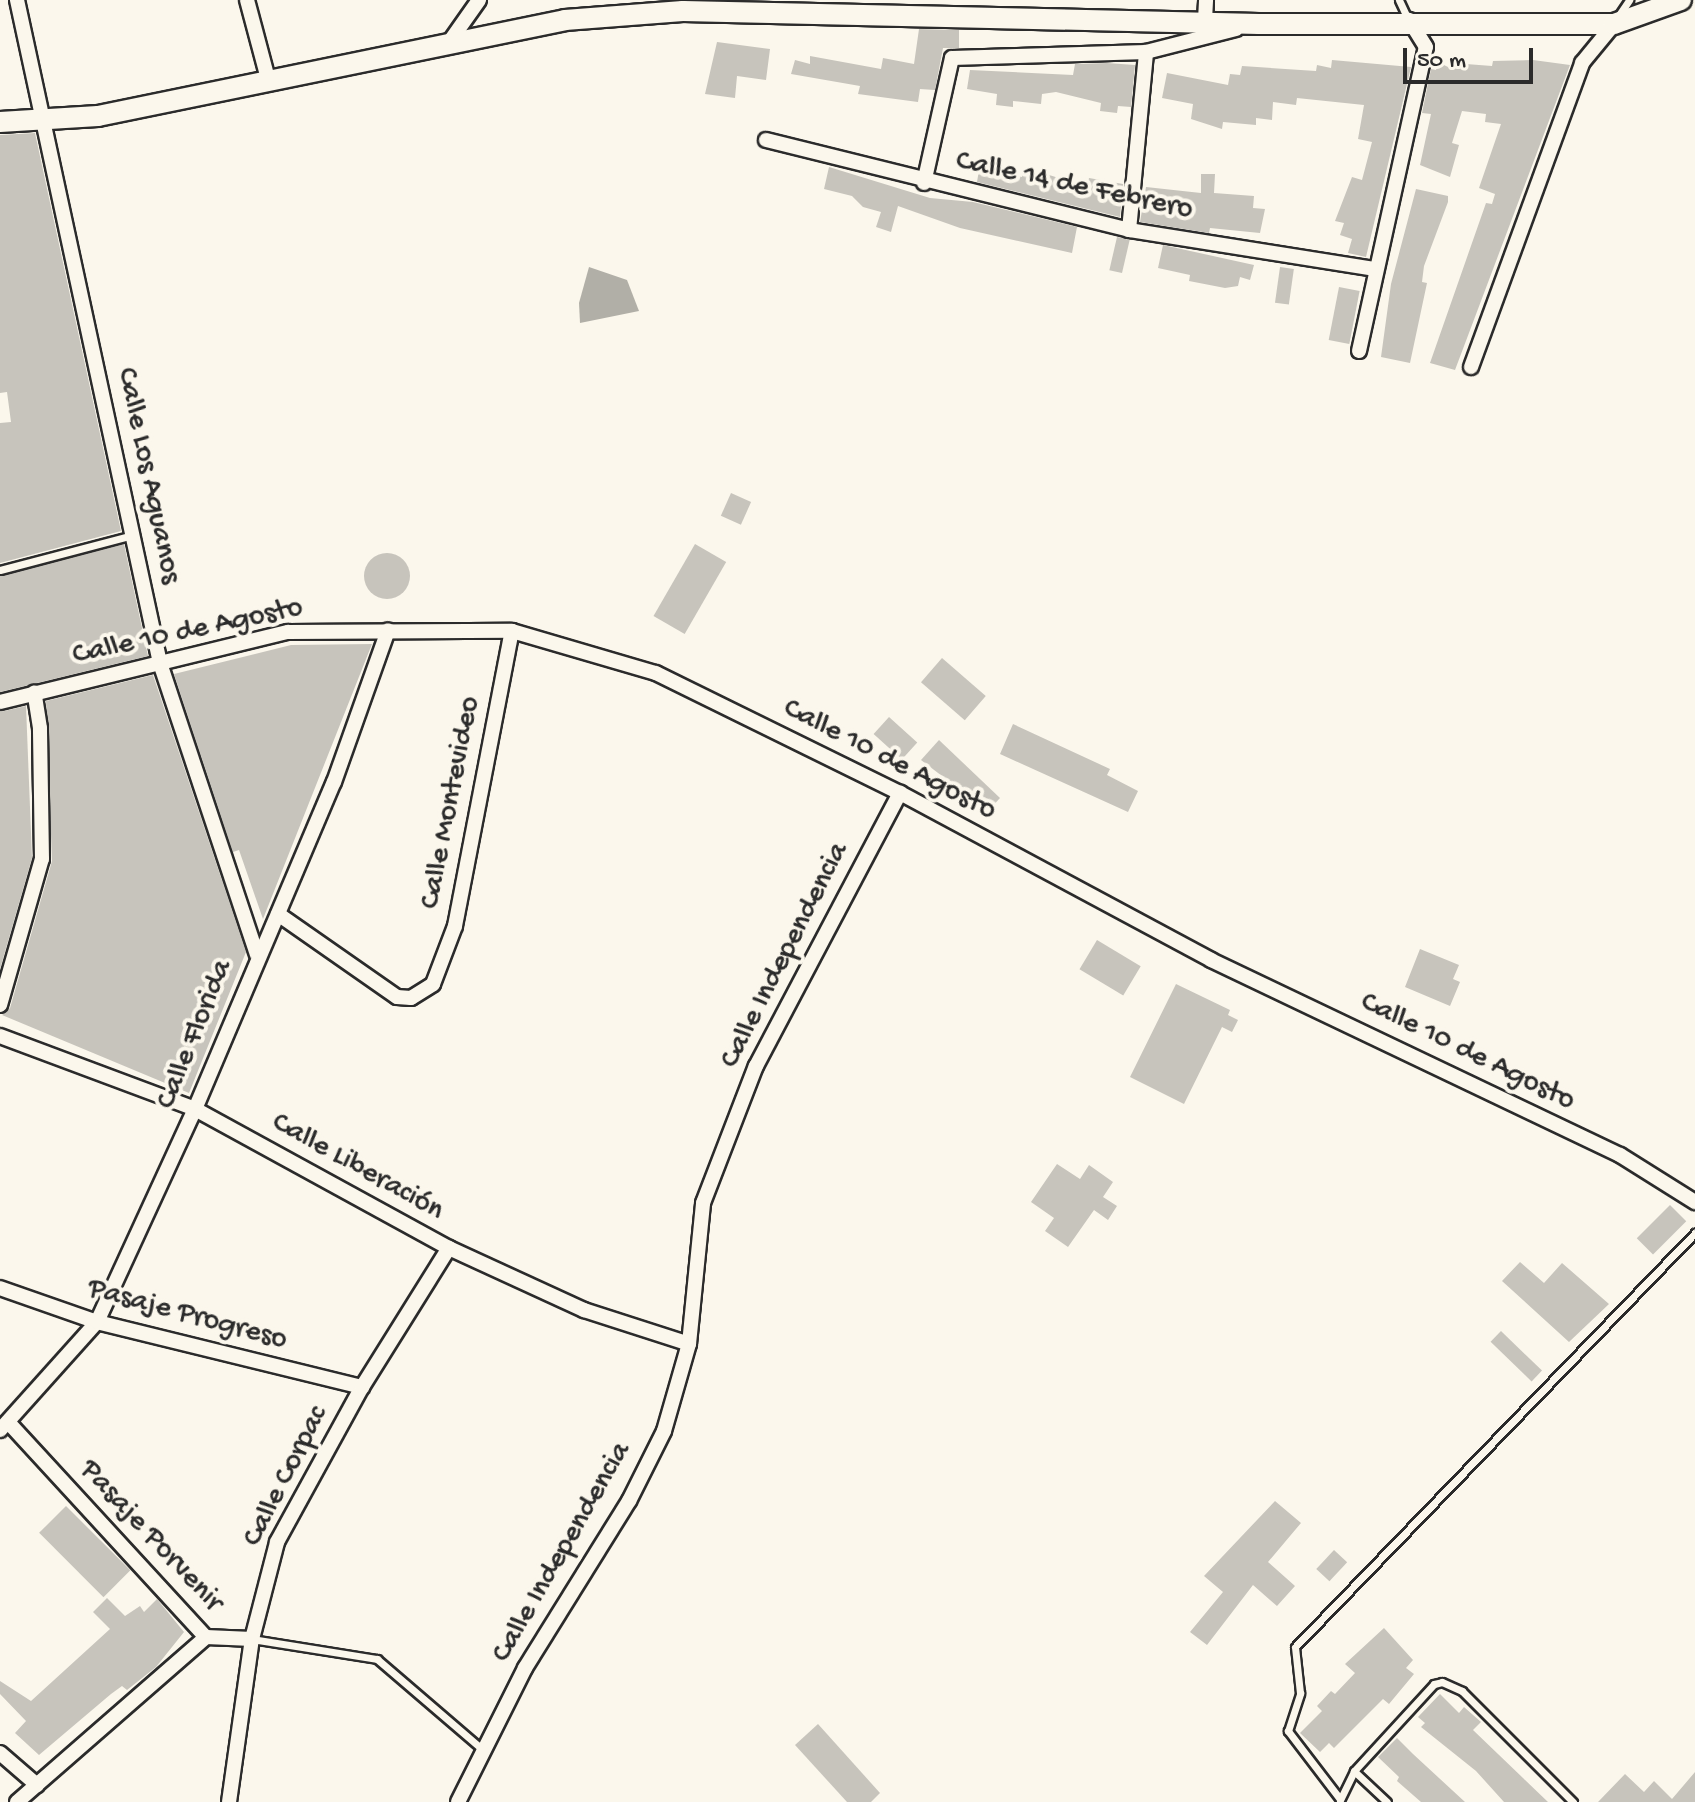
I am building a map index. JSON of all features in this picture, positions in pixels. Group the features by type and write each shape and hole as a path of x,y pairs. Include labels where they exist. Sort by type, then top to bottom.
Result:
{"main road":[{"path":"0,122 98,116 565,20 683,11 815,8 1206,10 1259,24 1409,20 1614,24 1681,0"}],"street":[{"name":"Calle Los Aguanos","path":"17,0 46,120 160,663 257,954"},
{"path":"247,0 268,79"},
{"path":"448,44 479,0"},
{"path":"1359,351 1426,47 1409,20"},
{"path":"924,183 952,58 1146,52 1259,24"},
{"path":"1471,367 1582,63 1614,24"},
{"path":"1129,230 1146,52"},
{"name":"Calle 14 de Febrero","path":"766,140 924,183 1129,230 1375,269"},
{"name":"Calle Florida","path":"4,1426 97,1322 195,1109 257,954 278,914 334,782 388,630"},
{"name":"Calle 10 de Agosto","path":"0,702 288,632 512,631 656,673 900,793 1211,960 1620,1155 1695,1202"},
{"name":"Calle Montevideo","path":"278,914 397,997 420,995 433,984 455,926 512,631"},
{"path":"0,1005 42,859 40,728 34,692"},
{"name":"Calle Independencia","path":"458,1802 525,1668 629,1501 664,1431 689,1344 703,1203 756,1066 900,793"},
{"name":"Calle Liberación","path":"0,1036 195,1109 449,1248 584,1310 689,1344"},
{"name":"Calle Corpac","path":"229,1802 252,1639 277,1542 362,1387 449,1248"},
{"name":"Pasaje Progreso","path":"0,1288 97,1322 362,1387"},
{"name":"Pasaje Porvenir","path":"4,1426 206,1637 252,1639"},
{"path":"17,1802 206,1637"},
{"path":"0,1753 37,1785"}],"lane":[{"path":"1399,0 1409,20"},
{"path":"1614,24 1629,0"},
{"path":"0,570 133,535"},
{"path":"1573,1802 1457,1685 1442,1682 1429,1688 1354,1771 1340,1801 1288,1731 1300,1693 1295,1647 1695,1233"},
{"name":"Pasaje Porvenir","path":"252,1639 377,1659 482,1749"},
{"path":"1354,1771 1387,1802"}],"shaded area":[{"path":"589,267 627,280 639,311 580,323 579,303"}],"building":[{"path":"919,29 959,30 959,48 943,48 935,90 920,89 918,102 858,94 860,86 791,74 795,60 810,64 810,56 881,69 883,58 914,64"},
{"path":"717,42 770,49 766,80 737,76 735,98 705,94"},
{"path":"1332,60 1411,67 1366,257 1348,253 1352,239 1340,235 1344,223 1335,221 1352,177 1362,180 1372,142 1358,139 1364,105 1297,98 1296,105 1273,102 1272,120 1256,118 1256,125 1223,122 1222,129 1191,119 1193,104 1162,98 1167,73 1228,85 1230,74 1240,75 1242,66 1316,71 1317,65 1331,68"},
{"path":"1533,60 1570,65 1455,370 1430,363 1486,203 1492,204 1495,194 1479,188 1501,124 1485,122 1486,114 1462,111 1452,143 1459,145 1450,177 1420,165 1431,114 1422,113 1431,69 1436,70 1438,62 1452,69 1453,63 1492,66 1493,61"},
{"path":"1075,64 1135,65 1131,107 1118,106 1117,113 1100,111 1101,103 1056,92 1042,94 1041,104 1013,101 1013,107 996,105 997,94 967,89 970,70 1073,75"},
{"path":"35,133 121,531 0,563 0,423 11,422 7,392 0,393 0,135"},
{"path":"981,158 996,162 994,171 1022,177 1024,167 1087,187 1089,178 1123,184 1120,217 977,182"},
{"path":"829,167 930,198 973,202 1077,227 1072,253 960,228 898,206 891,232 876,227 881,212 863,207 852,196 824,189"},
{"path":"1201,174 1215,174 1214,193 1254,196 1253,208 1265,209 1260,233 1210,228 1209,233 1140,222 1146,187 1201,193"},
{"path":"1416,189 1448,196 1448,202 1424,266 1422,282 1427,283 1410,363 1381,357 1391,284"},
{"path":"1117,237 1130,240 1122,273 1109,270"},
{"path":"1163,245 1254,265 1250,280 1240,277 1238,286 1225,288 1189,281 1190,275 1158,268"},
{"path":"1280,267 1294,269 1289,305 1275,303"},
{"path":"1339,287 1360,291 1349,344 1329,340"},
{"path":"731,493 751,502 741,525 721,516"},
{"path":"124,544 148,656 0,692 0,576"},
{"path":"695,544 726,562 685,634 654,616"},
{"path":"387,553 403,560 410,576 403,592 387,599 371,592 364,576 371,560"},
{"path":"372,644 263,919 239,850 233,852 174,674 291,645"},
{"path":"942,658 986,696 965,720 921,682"},
{"path":"153,675 246,952 189,1093 2,1015 10,1008 52,861 46,701"},
{"path":"26,706 32,858 0,969 0,712"},
{"path":"889,717 917,742 902,760 874,734"},
{"path":"1013,724 1110,769 1107,775 1138,791 1128,812 1000,754"},
{"path":"939,740 1000,798 988,811 921,760"},
{"path":"1097,940 1141,966 1123,995 1079,969"},
{"path":"1420,949 1459,965 1453,979 1460,982 1450,1006 1405,987"},
{"path":"1176,984 1230,1010 1228,1015 1238,1020 1232,1032 1222,1027 1184,1104 1130,1077"},
{"path":"1057,1164 1080,1179 1089,1165 1113,1182 1103,1197 1117,1206 1108,1220 1094,1210 1068,1247 1045,1231 1054,1218 1031,1202"},
{"path":"1670,1205 1686,1221 1653,1254 1637,1238"},
{"path":"1520,1262 1544,1283 1562,1263 1609,1304 1569,1342 1502,1281"},
{"path":"1501,1331 1542,1371 1532,1381 1491,1342"},
{"path":"1275,1501 1301,1523 1268,1562 1295,1586 1277,1606 1253,1585 1207,1645 1190,1632 1223,1592 1204,1576"},
{"path":"66,1506 130,1570 103,1597 39,1533"},
{"path":"1334,1550 1347,1562 1329,1581 1316,1569"},
{"path":"107,1598 125,1616 140,1606 144,1612 157,1599 184,1632 156,1667 127,1690 122,1686 111,1694 39,1755 15,1733 26,1721 0,1694 0,1681 31,1701 110,1629 93,1612"},
{"path":"1384,1628 1413,1660 1406,1668 1414,1674 1389,1704 1383,1699 1334,1748 1329,1743 1320,1752 1300,1733 1322,1711 1317,1706 1331,1691 1335,1694 1355,1673 1345,1664"},
{"path":"1440,1694 1459,1713 1464,1707 1481,1722 1473,1730 1548,1802 1504,1802 1476,1771 1421,1727 1425,1723 1418,1717"},
{"path":"818,1724 880,1793 871,1802 847,1802 795,1745"},
{"path":"1397,1738 1465,1802 1421,1802 1397,1781 1399,1777 1378,1757"},
{"path":"1695,1772 1695,1802 1598,1802 1625,1774 1644,1792 1654,1781 1672,1799"}]}
